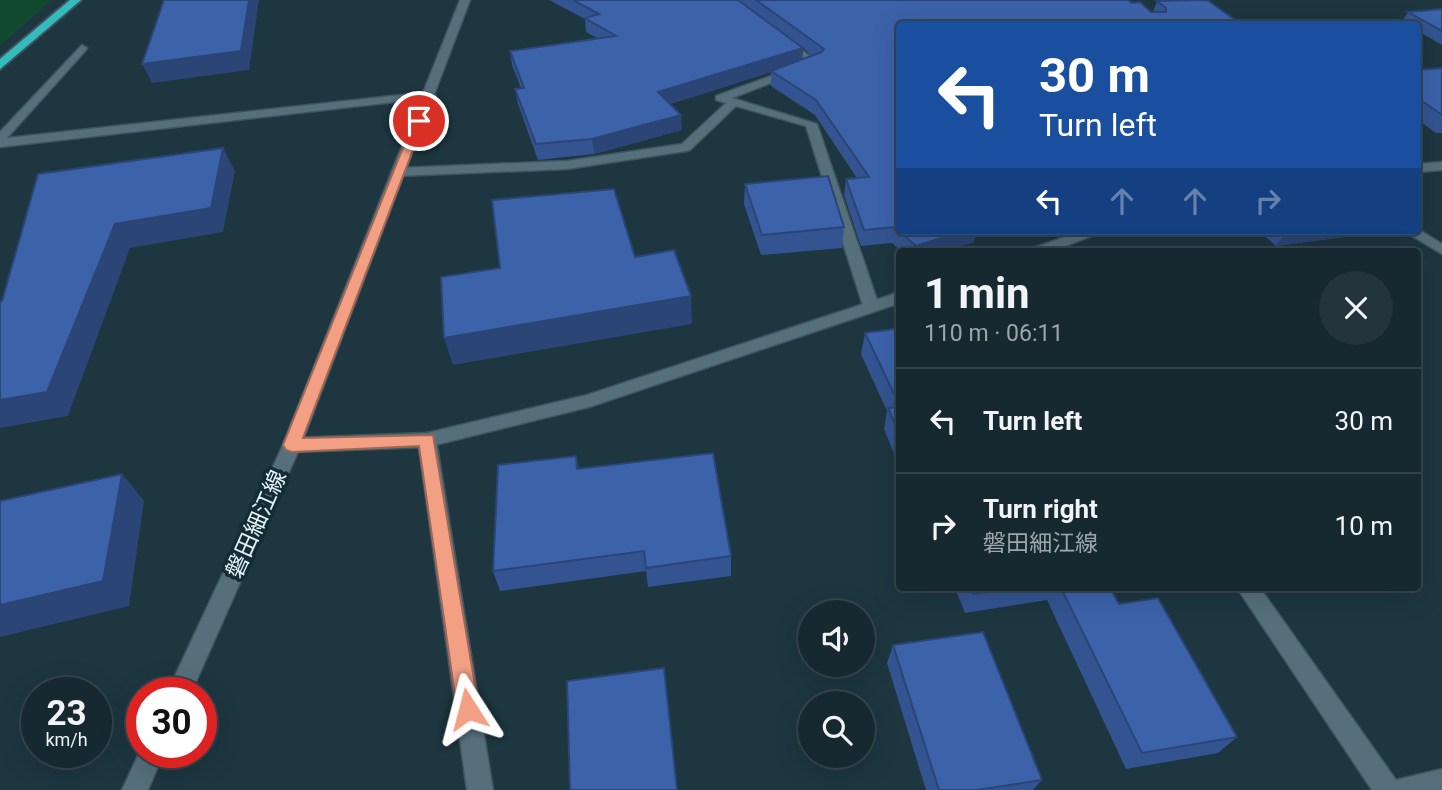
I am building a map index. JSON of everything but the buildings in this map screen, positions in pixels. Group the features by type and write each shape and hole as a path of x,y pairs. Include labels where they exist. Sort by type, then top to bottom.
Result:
{"highway":[{"path":"0,65 76,0"}],"street":[{"name":"磐田細江線","path":"186,677 292,445 465,0"},
{"path":"772,32 815,65 720,98 811,124 871,306"},
{"path":"0,141 82,48"},
{"path":"0,141 429,95"},
{"path":"398,172 567,165 686,147 734,102"},
{"path":"1421,168 1442,166"},
{"path":"1047,248 1085,235"},
{"path":"1418,235 1442,250"},
{"path":"292,445 427,440 589,401 896,298"},
{"path":"427,440 480,790"},
{"path":"1250,591 1387,790"},
{"path":"135,790 145,768"},
{"path":"1403,790 1442,782"}],"green space":[{"path":"0,0 51,0 0,46"}],"route":[{"path":"419,121 292,445 427,440 468,709"}]}
